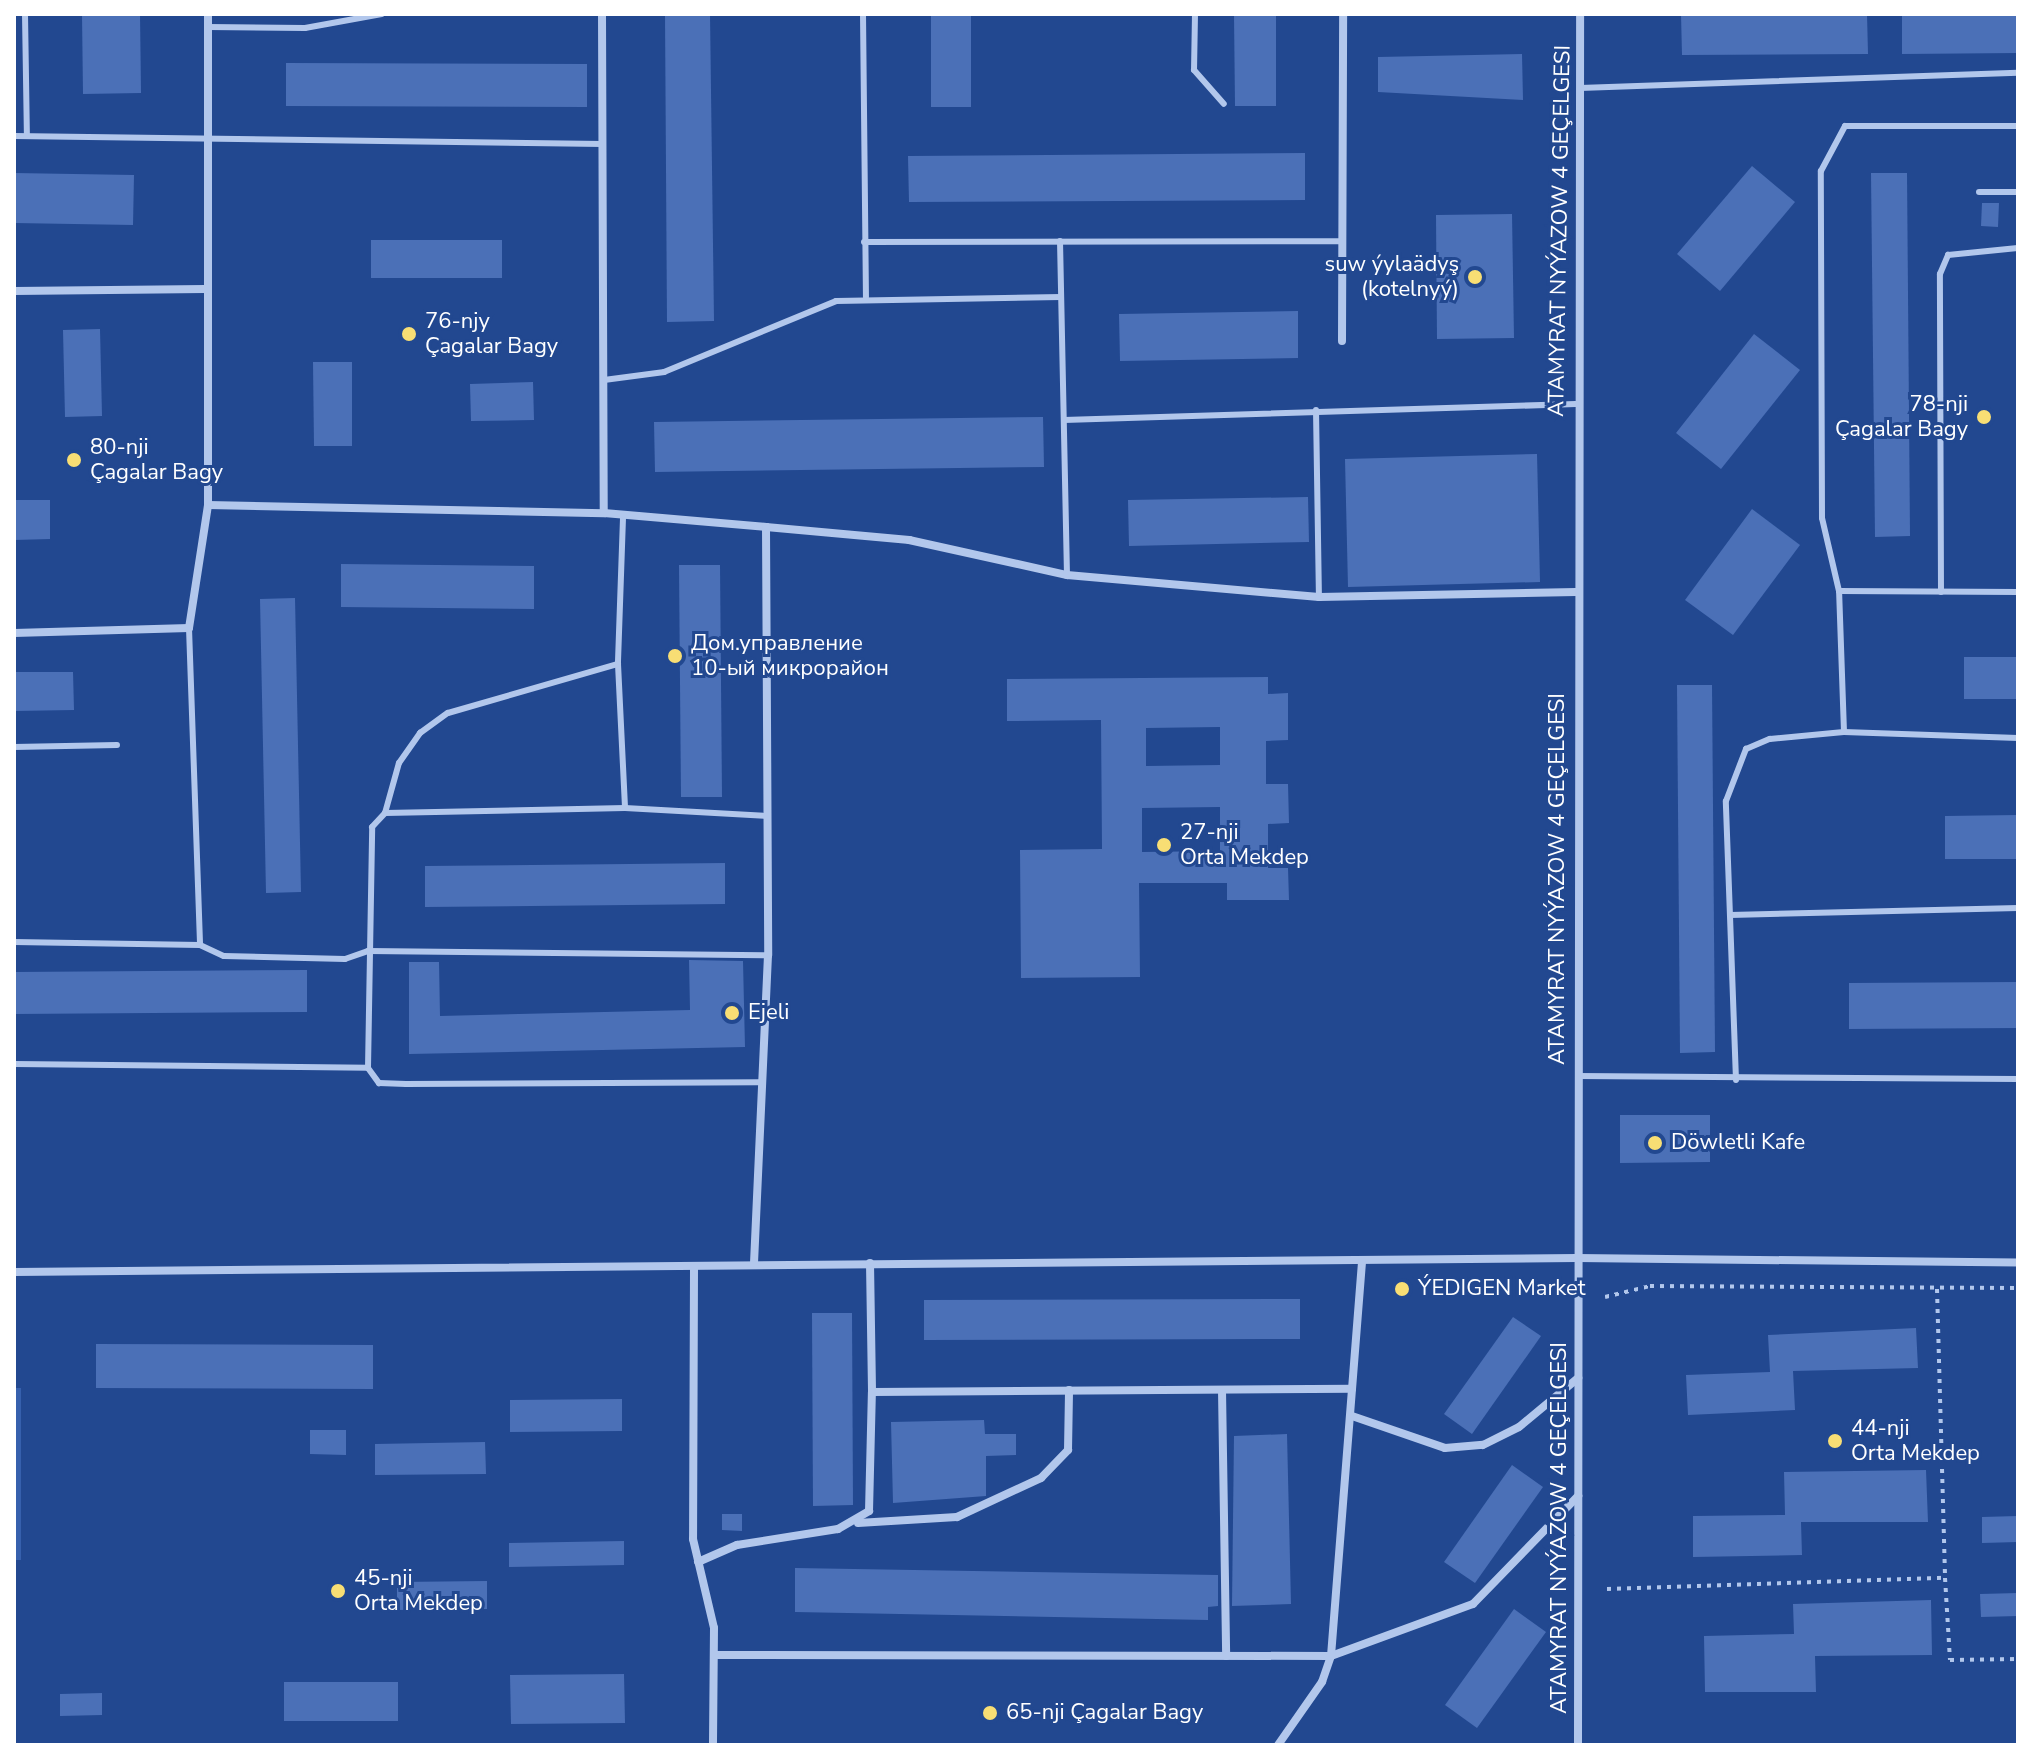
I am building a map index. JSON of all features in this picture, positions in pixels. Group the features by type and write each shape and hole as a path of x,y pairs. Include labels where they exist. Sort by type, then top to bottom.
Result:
{"street":[{"path":"14,633 189,628 208,505 205,289 208,14"},
{"path":"602,14 604,513"},
{"path":"1342,341 1343,14"},
{"name":"ATAMYRAT NYÝAZOW 4 GEÇELGESI","path":"1578,1745 1576,404 1580,14"},
{"path":"14,291 205,289"},
{"path":"208,505 604,513 623,518 909,540 1067,575 1319,597 1576,592"},
{"path":"754,1263 759,1082 768,955 766,527"},
{"path":"14,1272 694,1269 754,1263 1362,1262 1577,1258 2018,1263"},
{"path":"1278,1745 1322,1682 1331,1656 1362,1262"},
{"path":"857,1523 874,1494 870,1263"},
{"path":"694,1269 698,1562 714,1655 713,1745"},
{"path":"1352,1416 1445,1448 1483,1445 1519,1427 1578,1378"},
{"path":"872,1392 1352,1389"},
{"path":"698,1562 737,1545 857,1523 957,1517 1041,1478 1068,1450 1069,1390"},
{"path":"1222,1390 1226,1656"},
{"path":"714,1655 1331,1656 1473,1604 1578,1496"}],"lane":[{"path":"25,14 27,136"},
{"path":"208,27 305,28 382,14"},
{"path":"863,14 866,297"},
{"path":"1195,14 1194,70 1224,104"},
{"path":"1580,88 2018,73"},
{"path":"1844,732 1839,591 1822,518 1821,171 1845,126 2018,126"},
{"path":"14,136 603,144"},
{"path":"1979,192 2018,192"},
{"path":"1060,241 1067,575"},
{"path":"864,242 1342,241"},
{"path":"1941,592 1940,274 1948,255 2018,248"},
{"path":"604,380 664,372 782,317 866,297 1061,297"},
{"path":"1064,420 1576,404"},
{"path":"1316,410 1319,597"},
{"path":"623,518 618,664 625,808"},
{"path":"1839,591 2018,592"},
{"path":"189,628 200,945"},
{"path":"618,664 448,713 420,733 399,763 385,813 372,827 368,1068 379,1083 392,1084 759,1082"},
{"path":"1736,1080 1726,801 1746,749 1770,739 1844,732 2018,738"},
{"path":"14,747 117,745"},
{"path":"385,813 625,808 766,816"},
{"path":"1730,915 2018,908"},
{"path":"14,942 200,945 224,956 345,959 368,951 768,955"},
{"path":"14,1064 368,1068"},
{"path":"1577,1076 1736,1080 2018,1079"}],"path":[{"path":"1605,1297 1650,1286 2018,1288"},
{"path":"1937,1288 1950,1660 2018,1659"},
{"path":"1607,1589 1945,1578"}],"shaded area":[{"path":"14,1388 21,1388 21,1560 14,1560"}],"building":[{"path":"82,14 140,14 141,93 83,94"},
{"path":"665,14 710,14 714,321 667,322"},
{"path":"931,14 971,14 971,107 931,107"},
{"path":"1234,14 1276,14 1276,106 1235,106"},
{"path":"1681,14 1867,14 1868,54 1682,55"},
{"path":"1902,14 2018,14 2018,53 1902,54"},
{"path":"1522,54 1523,100 1378,92 1378,57"},
{"path":"286,63 587,64 587,107 286,106"},
{"path":"1305,153 1305,200 909,202 908,156"},
{"path":"1752,166 1795,202 1720,291 1677,254"},
{"path":"14,173 134,175 133,225 14,223"},
{"path":"1871,173 1907,173 1910,536 1875,537"},
{"path":"1982,203 1999,203 1998,227 1981,226"},
{"name":"suw ýylaädyş (kotelnyý)","path":"1512,214 1514,338 1437,339 1436,215"},
{"path":"371,240 502,240 502,278 371,278"},
{"path":"1298,311 1298,358 1120,361 1119,314"},
{"path":"100,329 102,416 65,417 63,330"},
{"path":"1754,334 1800,370 1721,469 1676,433"},
{"path":"313,362 352,362 352,446 314,446"},
{"path":"533,382 534,420 471,421 470,384"},
{"path":"1043,417 1044,467 655,472 654,422"},
{"path":"1537,454 1540,582 1348,587 1345,459"},
{"path":"1308,497 1309,542 1129,546 1128,500"},
{"path":"14,500 50,500 50,539 14,540"},
{"path":"1752,509 1800,545 1733,635 1685,600"},
{"path":"341,564 534,566 534,609 341,607"},
{"path":"679,565 720,565 722,797 681,797"},
{"path":"295,598 301,892 266,893 260,599"},
{"path":"1964,657 2018,657 2018,699 1964,699"},
{"path":"14,672 73,672 74,710 14,711"},
{"path":"1268,677 1268,694 1288,693 1288,740 1266,741 1266,784 1288,784 1289,823 1268,824 1268,868 1288,868 1289,900 1227,900 1227,883 1139,883 1140,977 1021,978 1020,850 1102,849 1101,720 1007,721 1007,679","holes":["1220,727 1220,765 1146,766 1146,728","1220,807 1220,851 1142,852 1142,808"]},
{"path":"1677,685 1712,685 1715,1052 1680,1053"},
{"path":"2018,815 2018,859 1945,859 1945,816"},
{"path":"725,863 725,904 425,907 425,866"},
{"path":"689,960 743,961 745,1047 409,1054 409,962 439,962 440,1016 690,1010"},
{"path":"307,970 307,1012 14,1014 14,972"},
{"path":"2018,982 2018,1028 1849,1029 1849,983"},
{"path":"1620,1115 1710,1115 1710,1162 1620,1163"},
{"path":"1300,1299 1300,1339 924,1340 924,1300"},
{"path":"812,1313 852,1313 853,1505 813,1506"},
{"path":"1513,1317 1541,1336 1472,1434 1444,1414"},
{"path":"1916,1328 1918,1368 1793,1371 1795,1410 1688,1415 1686,1375 1770,1372 1768,1335"},
{"path":"96,1344 373,1345 373,1389 96,1388"},
{"path":"622,1399 622,1431 510,1432 510,1400"},
{"path":"984,1420 985,1434 1016,1434 1016,1455 986,1456 986,1496 893,1503 891,1422"},
{"path":"310,1430 346,1430 346,1455 310,1454"},
{"path":"1287,1434 1291,1604 1232,1606 1234,1436"},
{"path":"485,1442 486,1474 375,1475 375,1444"},
{"path":"1512,1465 1543,1487 1475,1583 1444,1562"},
{"path":"1926,1470 1928,1522 1801,1522 1802,1555 1693,1557 1693,1516 1785,1515 1784,1472"},
{"path":"722,1514 742,1514 742,1531 722,1530"},
{"path":"2018,1516 2018,1542 1982,1543 1982,1517"},
{"path":"624,1541 624,1565 509,1567 509,1543"},
{"path":"795,1568 1218,1575 1218,1606 1208,1607 1208,1620 795,1612"},
{"path":"487,1581 487,1609 397,1610 397,1582"},
{"path":"2018,1593 2018,1616 1981,1617 1980,1594"},
{"path":"1931,1600 1932,1655 1815,1656 1816,1692 1705,1692 1704,1636 1794,1634 1793,1604"},
{"path":"1514,1609 1546,1632 1477,1728 1445,1705"},
{"path":"624,1674 625,1723 511,1724 510,1675"},
{"path":"284,1682 398,1682 398,1721 284,1721"},
{"path":"102,1693 102,1715 60,1716 60,1694"}],"place":[{"name":"suw ýylaädyş (kotelnyý)","path":"1475,277"},
{"name":"76-njy Çagalar Bagy","path":"409,334"},
{"name":"78-nji Çagalar Bagy","path":"1984,417"},
{"name":"80-nji Çagalar Bagy","path":"74,460"},
{"name":"Дом.управление 10-ый микрорайон","path":"675,656"},
{"name":"27-nji Orta Mekdep","path":"1164,845"},
{"name":"Ejeli","path":"732,1013"},
{"name":"Döwletli Kafe","path":"1655,1143"},
{"name":"ÝEDIGEN Market","path":"1402,1289"},
{"name":"44-nji Orta Mekdep","path":"1835,1441"},
{"name":"45-nji Orta Mekdep","path":"338,1591"},
{"name":"65-nji Çagalar Bagy","path":"990,1713"}]}
